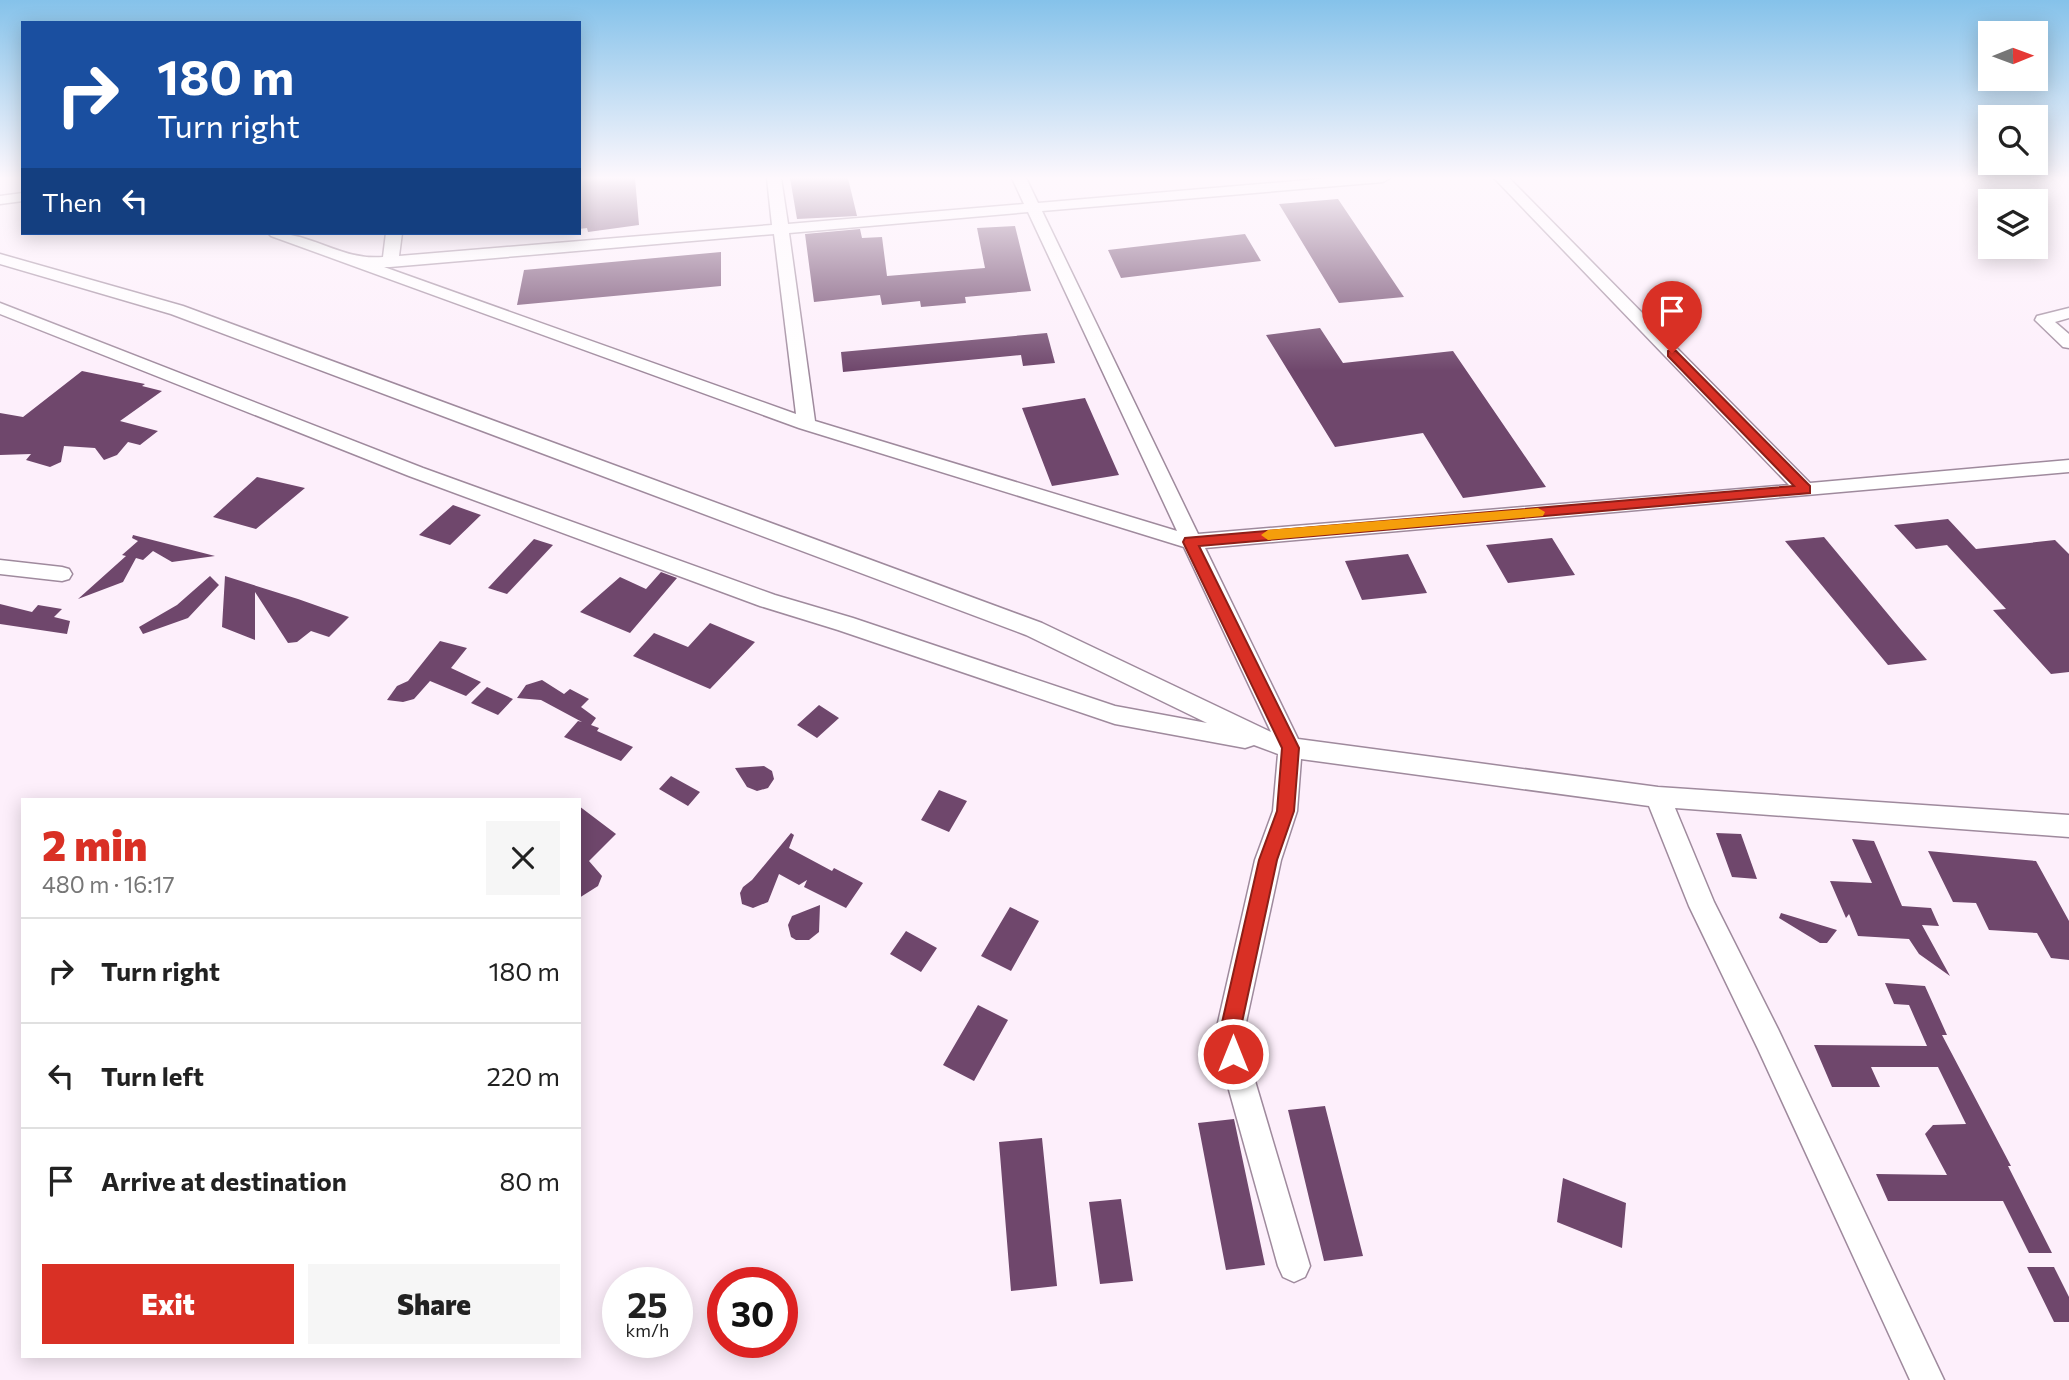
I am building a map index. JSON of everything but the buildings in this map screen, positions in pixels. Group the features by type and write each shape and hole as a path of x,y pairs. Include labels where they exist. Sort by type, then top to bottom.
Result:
{"street":[{"path":"302,242 806,424 1190,542 2069,466"},
{"path":"390,262 393,242"},
{"path":"361,264 630,242"},
{"path":"784,242 806,424"},
{"path":"1051,242 1190,542 1280,745 1285,811 1268,860 1231,1027 1233,1054 1294,1266"},
{"path":"1564,242 1805,490"},
{"path":"0,259 177,310 1034,629 1280,745"},
{"path":"0,308 416,472 768,601 858,628 1115,715 1280,745 1658,797 2069,826"},
{"path":"2069,313 2043,320 2069,343"},
{"path":"0,567 62,574"},
{"path":"1658,797 1702,906 1768,1039 1927,1380"}],"slow traffic":[{"path":"1268,535 1538,512"}],"route":[{"path":"1233,1054 1231,1027 1268,860 1285,811 1290,748 1190,542 1805,490 1672,353"}]}
